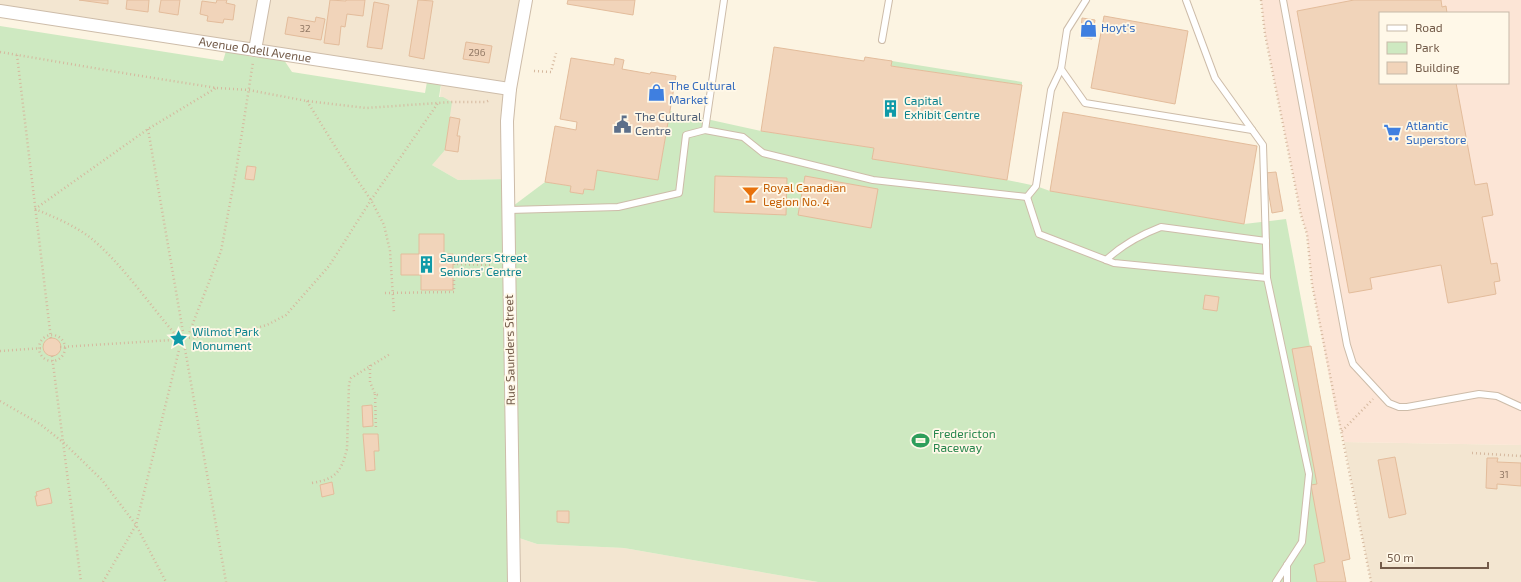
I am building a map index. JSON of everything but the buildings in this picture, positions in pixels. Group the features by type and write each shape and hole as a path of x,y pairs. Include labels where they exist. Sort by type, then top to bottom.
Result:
{"street":[{"path":"254,53 264,0"},
{"name":"Rue Saunders Street","path":"514,582 507,121 510,89 526,0"},
{"name":"Avenue Odell Avenue","path":"0,11 254,53 510,89"}],"lane":[{"path":"705,130 724,0"},
{"path":"882,40 889,0"},
{"path":"1027,197 1036,186 1051,90 1060,69 1067,30 1086,0"},
{"path":"1186,0 1215,78 1263,145 1267,278 1309,474 1302,542 1276,582"},
{"path":"1283,0 1350,355 1354,364 1389,403 1399,407 1408,408 1479,394 1497,396 1521,407"},
{"path":"1060,69 1085,103 1252,130"},
{"path":"509,210 618,206 679,193 686,135 705,130 743,137 763,154 873,180 1027,197"},
{"path":"1027,197 1039,234 1114,263 1267,278"},
{"path":"1106,260 1119,248 1146,233 1161,227 1266,241"},
{"path":"1287,565 1287,582"}],"path":[{"path":"1261,0 1265,34 1301,215 1307,234 1312,284 1371,582"},
{"path":"0,52 217,88 249,90 306,101 366,108 438,103 486,102 491,99"},
{"path":"254,53 221,251 188,337 256,328 267,325 286,315 329,266 371,200 438,103"},
{"path":"534,70 549,74 551,72 556,53"},
{"path":"17,55 51,339"},
{"path":"35,209 148,129 217,88"},
{"path":"306,101 371,200 384,225 390,251 394,293 394,313"},
{"path":"148,129 183,332"},
{"path":"35,209 58,218 91,238 110,256 174,334"},
{"path":"385,293 454,292 454,264 492,265"},
{"path":"50,334 59,336 65,347 63,355 53,361 42,357 38,349 40,341 50,334"},
{"path":"60,347 171,340"},
{"path":"0,351 43,348"},
{"path":"185,349 226,582"},
{"path":"103,582 136,525 179,350"},
{"path":"312,483 326,481 336,476 340,469 347,449 349,384 355,374 390,354"},
{"path":"52,356 81,582"},
{"path":"370,365 370,382 375,394 376,430"},
{"path":"1341,432 1380,393"},
{"path":"375,394 380,396"},
{"path":"0,401 40,424 64,443 102,480 136,525 166,582"},
{"path":"1472,453 1521,456"}],"shaded area":[{"path":"0,0 526,0 510,89 508,179 458,180 432,165 442,79 0,11"},
{"path":"1261,0 1521,0 1521,445 1344,442 1335,408 1312,284 1307,234 1301,215 1265,34"},
{"path":"1344,442 1521,445 1521,582 1371,582"},
{"path":"513,536 537,544 624,548 818,582 514,582"}],"green space":[{"path":"0,26 223,61 226,51 253,57 284,60 292,72 425,93 428,76 442,78 439,97 443,97 452,102 445,150 432,165 458,180 508,179 509,209 545,182 571,186 571,192 583,194 584,189 594,190 597,170 658,180 670,111 761,131 874,148 872,159 1007,180 1036,186 1050,191 1244,224 1286,219 1350,559 1342,561 1346,582 818,582 624,548 537,544 513,536 514,582 0,582"},
{"path":"892,61 1022,82 1022,85 891,66"}],"place":[{"name":"Hoyt's","path":"1088,28"},
{"name":"The Cultural Market","path":"656,93"},
{"name":"Capital Exhibit Centre","path":"891,108"},
{"name":"The Cultural Centre","path":"622,124"},
{"name":"Atlantic Superstore","path":"1393,133"},
{"name":"Royal Canadian Legion No. 4","path":"750,195"},
{"name":"Saunders Street Seniors' Centre","path":"427,265"},
{"name":"Wilmot Park Monument","path":"179,339"},
{"name":"Fredericton Raceway","path":"920,441"}]}
